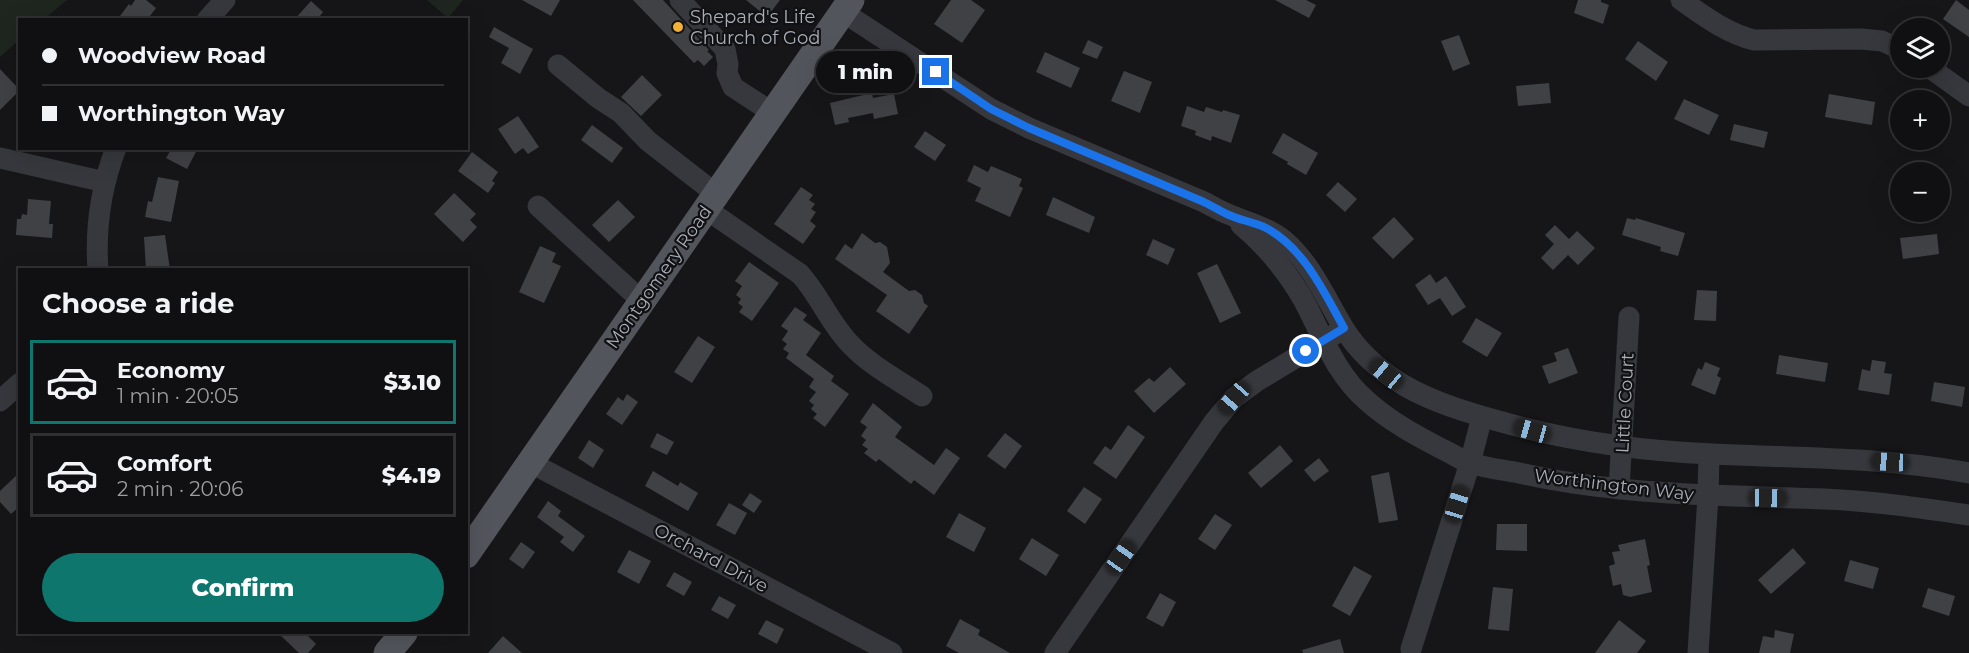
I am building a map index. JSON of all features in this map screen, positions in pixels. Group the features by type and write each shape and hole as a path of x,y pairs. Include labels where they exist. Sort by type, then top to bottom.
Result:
{"main road":[{"name":"Montgomery Road","path":"468,552 847,6"}],"street":[{"path":"209,18 225,0"},
{"path":"680,0 725,49 727,73 733,87 773,113"},
{"path":"1681,0 1737,36 1754,40 1861,39 1882,41 1890,45"},
{"name":"Worthington Way","path":"847,6 991,109 1029,128 1204,202 1229,215 1265,228 1284,241 1301,258 1321,286 1344,328 1366,357 1406,387 1434,400 1482,417 1567,438 1709,454 1890,462 1969,473"},
{"path":"558,65 598,98 621,113 711,202 800,274 813,288 850,345 922,396"},
{"path":"1944,78 1969,96"},
{"path":"98,268 98,224 105,182 115,150"},
{"path":"0,158 105,182"},
{"path":"538,206 642,301"},
{"name":"Worthington Way","path":"1229,215 1256,238 1274,259 1303,300 1323,341 1342,372 1364,399 1418,438 1470,463 1554,482 1619,489 1708,496 1827,499 1969,515"},
{"name":"Little Court","path":"1619,489 1629,316"},
{"path":"1055,653 1214,422 1234,398 1257,381 1344,328"},
{"path":"0,401 18,385"},
{"path":"1411,649 1470,463 1482,417"},
{"path":"1698,653 1709,454"},
{"name":"Orchard Drive","path":"531,463 892,653"}],"shaded area":[{"path":"0,0 67,0 45,18 18,18 18,41 0,57"},
{"path":"427,0 463,0 448,18"}],"building":[{"path":"135,0 146,0 156,8 148,18 118,18 129,4 131,6"},
{"path":"522,0 560,0 551,16"},
{"name":"Shepard's Life Church of God","path":"633,0 663,0 713,57 704,66 698,60 694,63"},
{"path":"746,0 780,0 767,17"},
{"path":"951,0 971,0 985,10 962,43 934,24"},
{"path":"1275,0 1306,0 1316,5 1309,18"},
{"path":"1578,0 1601,0 1609,5 1603,24 1574,13"},
{"path":"1956,0 1969,10 1969,37 1950,24 1950,18 1944,18"},
{"path":"311,1 323,12 318,18 296,18"},
{"path":"494,27 533,49 520,74 501,63 509,48 489,37"},
{"path":"1459,35 1470,64 1453,71 1441,41"},
{"path":"1088,40 1103,47 1097,59 1082,53"},
{"path":"1638,41 1668,62 1656,81 1625,59"},
{"path":"1045,52 1080,68 1071,88 1036,72"},
{"path":"0,69 18,88 18,92 0,110"},
{"path":"1124,71 1152,82 1140,113 1111,101"},
{"path":"642,75 662,95 641,116 621,97"},
{"path":"1549,83 1551,103 1518,106 1516,86"},
{"path":"872,93 873,98 894,94 898,114 874,119 873,113 848,118 849,122 835,125 830,103"},
{"path":"1829,94 1875,102 1872,125 1825,117"},
{"path":"1684,99 1719,115 1709,135 1674,119"},
{"path":"1187,106 1204,112 1206,107 1240,115 1231,143 1212,136 1211,141 1195,135 1196,131 1181,126"},
{"path":"518,116 539,147 528,154 523,148 515,154 498,129"},
{"path":"1734,124 1768,132 1764,148 1730,140"},
{"path":"592,125 623,148 612,163 581,140"},
{"path":"925,131 946,145 935,161 914,147"},
{"path":"1283,133 1318,153 1306,175 1272,153"},
{"path":"171,150 197,150 187,169 166,158"},
{"path":"472,152 498,172 492,181 495,183 488,193 458,171"},
{"path":"974,165 988,172 991,166 1022,179 1019,186 1023,188 1010,217 975,201 981,188 967,181"},
{"path":"158,177 179,181 171,222 145,217 148,201 152,202"},
{"path":"1338,182 1357,199 1345,212 1326,195"},
{"path":"801,187 813,195 809,200 815,204 811,209 816,212 810,221 816,226 803,244 774,224"},
{"path":"454,193 476,214 470,220 477,227 463,242 434,214"},
{"path":"1053,197 1095,217 1089,233 1046,215"},
{"path":"28,199 51,201 49,224 53,224 52,238 16,235 17,219 21,219 22,214 27,215"},
{"path":"618,200 635,217 609,242 592,225"},
{"path":"1394,217 1414,239 1393,259 1372,238"},
{"path":"1627,218 1635,220 1636,218 1685,233 1678,256 1660,251 1661,247 1622,235"},
{"path":"1555,225 1569,239 1577,231 1595,248 1578,265 1568,255 1553,270 1541,258 1554,244 1545,235"},
{"path":"862,233 875,243 880,242 887,247 890,263 883,272 909,291 915,290 922,295 924,303 928,306 909,334 876,311 887,295 835,259 845,244 852,249"},
{"path":"1937,234 1939,254 1903,259 1900,238"},
{"path":"165,235 170,268 146,268 144,237"},
{"path":"1153,239 1175,249 1168,265 1146,255"},
{"path":"540,246 556,253 552,262 561,266 544,303 519,292"},
{"path":"749,262 779,283 752,321 739,312 743,307 738,303 741,299 736,295 742,286 735,281"},
{"path":"1217,264 1241,313 1220,323 1197,273"},
{"path":"1430,274 1436,283 1446,276 1466,307 1452,316 1440,298 1428,305 1415,285"},
{"path":"1697,290 1717,291 1716,321 1694,320"},
{"path":"795,307 807,315 803,320 821,333 806,355 834,376 831,381 849,394 825,427 813,418 817,414 811,409 814,405 809,401 816,392 809,387 814,379 786,358 789,353 783,349 787,344 782,340 788,331 781,326"},
{"path":"1476,318 1502,333 1487,357 1462,342"},
{"path":"698,336 715,347 692,383 674,372"},
{"path":"1568,348 1578,373 1549,384 1542,366 1557,361 1554,353"},
{"path":"1779,355 1828,363 1825,382 1776,374"},
{"path":"1872,360 1886,362 1884,373 1892,374 1889,395 1858,390 1862,369 1870,371"},
{"path":"1705,362 1720,368 1717,376 1721,378 1715,395 1691,385 1698,368 1702,370"},
{"path":"1170,367 1186,384 1154,413 1134,391 1149,378 1154,382"},
{"path":"1934,382 1965,387 1962,407 1931,401"},
{"path":"627,394 638,402 622,425 606,414 618,397 623,401"},
{"path":"873,403 902,427 895,437 934,465 946,448 960,458 934,495 914,480 911,484 879,459 876,462 864,453 868,449 862,445 866,440 861,436 867,427 860,422"},
{"path":"1128,425 1145,437 1116,479 1093,463 1105,446 1111,450"},
{"path":"657,433 674,442 667,455 650,447"},
{"path":"1005,433 1022,446 1005,469 987,456"},
{"path":"589,440 604,450 593,468 578,458"},
{"path":"1280,445 1293,461 1261,488 1248,473"},
{"path":"1319,458 1329,471 1314,482 1304,470"},
{"path":"653,471 678,486 680,482 698,493 688,511 645,486"},
{"path":"1389,472 1398,520 1379,523 1371,476"},
{"path":"18,474 18,508 11,514 0,502 0,491"},
{"path":"1084,487 1102,499 1085,524 1067,511"},
{"path":"750,493 762,501 754,513 742,505"},
{"path":"548,501 561,511 558,516 585,536 573,552 560,542 564,537 537,517"},
{"path":"729,503 747,513 735,535 716,525"},
{"path":"959,513 986,528 974,552 946,537"},
{"path":"1215,514 1232,525 1215,550 1198,539"},
{"path":"1497,524 1527,524 1527,551 1496,550"},
{"path":"1032,538 1059,555 1046,576 1019,559"},
{"path":"1645,539 1652,592 1630,597 1623,595 1621,584 1613,586 1609,566 1615,564 1612,552 1620,551 1618,545"},
{"path":"521,542 535,552 523,569 509,559"},
{"path":"1793,548 1806,563 1771,594 1758,580"},
{"path":"629,550 651,561 639,584 617,572"},
{"path":"1850,560 1879,568 1873,589 1844,581"},
{"path":"1354,566 1372,576 1350,616 1332,606"},
{"path":"674,572 692,582 684,596 666,586"},
{"path":"1493,587 1513,589 1509,631 1488,629"},
{"path":"1928,588 1955,596 1949,616 1922,607"},
{"path":"1160,593 1176,602 1163,627 1146,618"},
{"path":"719,596 736,605 728,619 711,610"},
{"path":"960,619 980,630 978,635 1010,653 959,653 946,646"},
{"path":"766,620 784,629 777,644 758,634"},
{"path":"1619,620 1646,641 1637,653 1595,653"},
{"path":"1775,630 1794,634 1790,653 1759,653 1763,636 1774,638"},
{"path":"279,634 306,634 316,644 308,653 299,653"},
{"path":"503,636 522,653 488,653"},
{"path":"1340,639 1344,653 1303,653 1302,650"}],"place":[{"name":"Shepard's Life Church of God","path":"678,27"}],"route":[{"path":"936,72 991,109 1029,128 1204,202 1229,215 1265,228 1284,241 1301,258 1321,286 1344,328 1306,351"}]}
